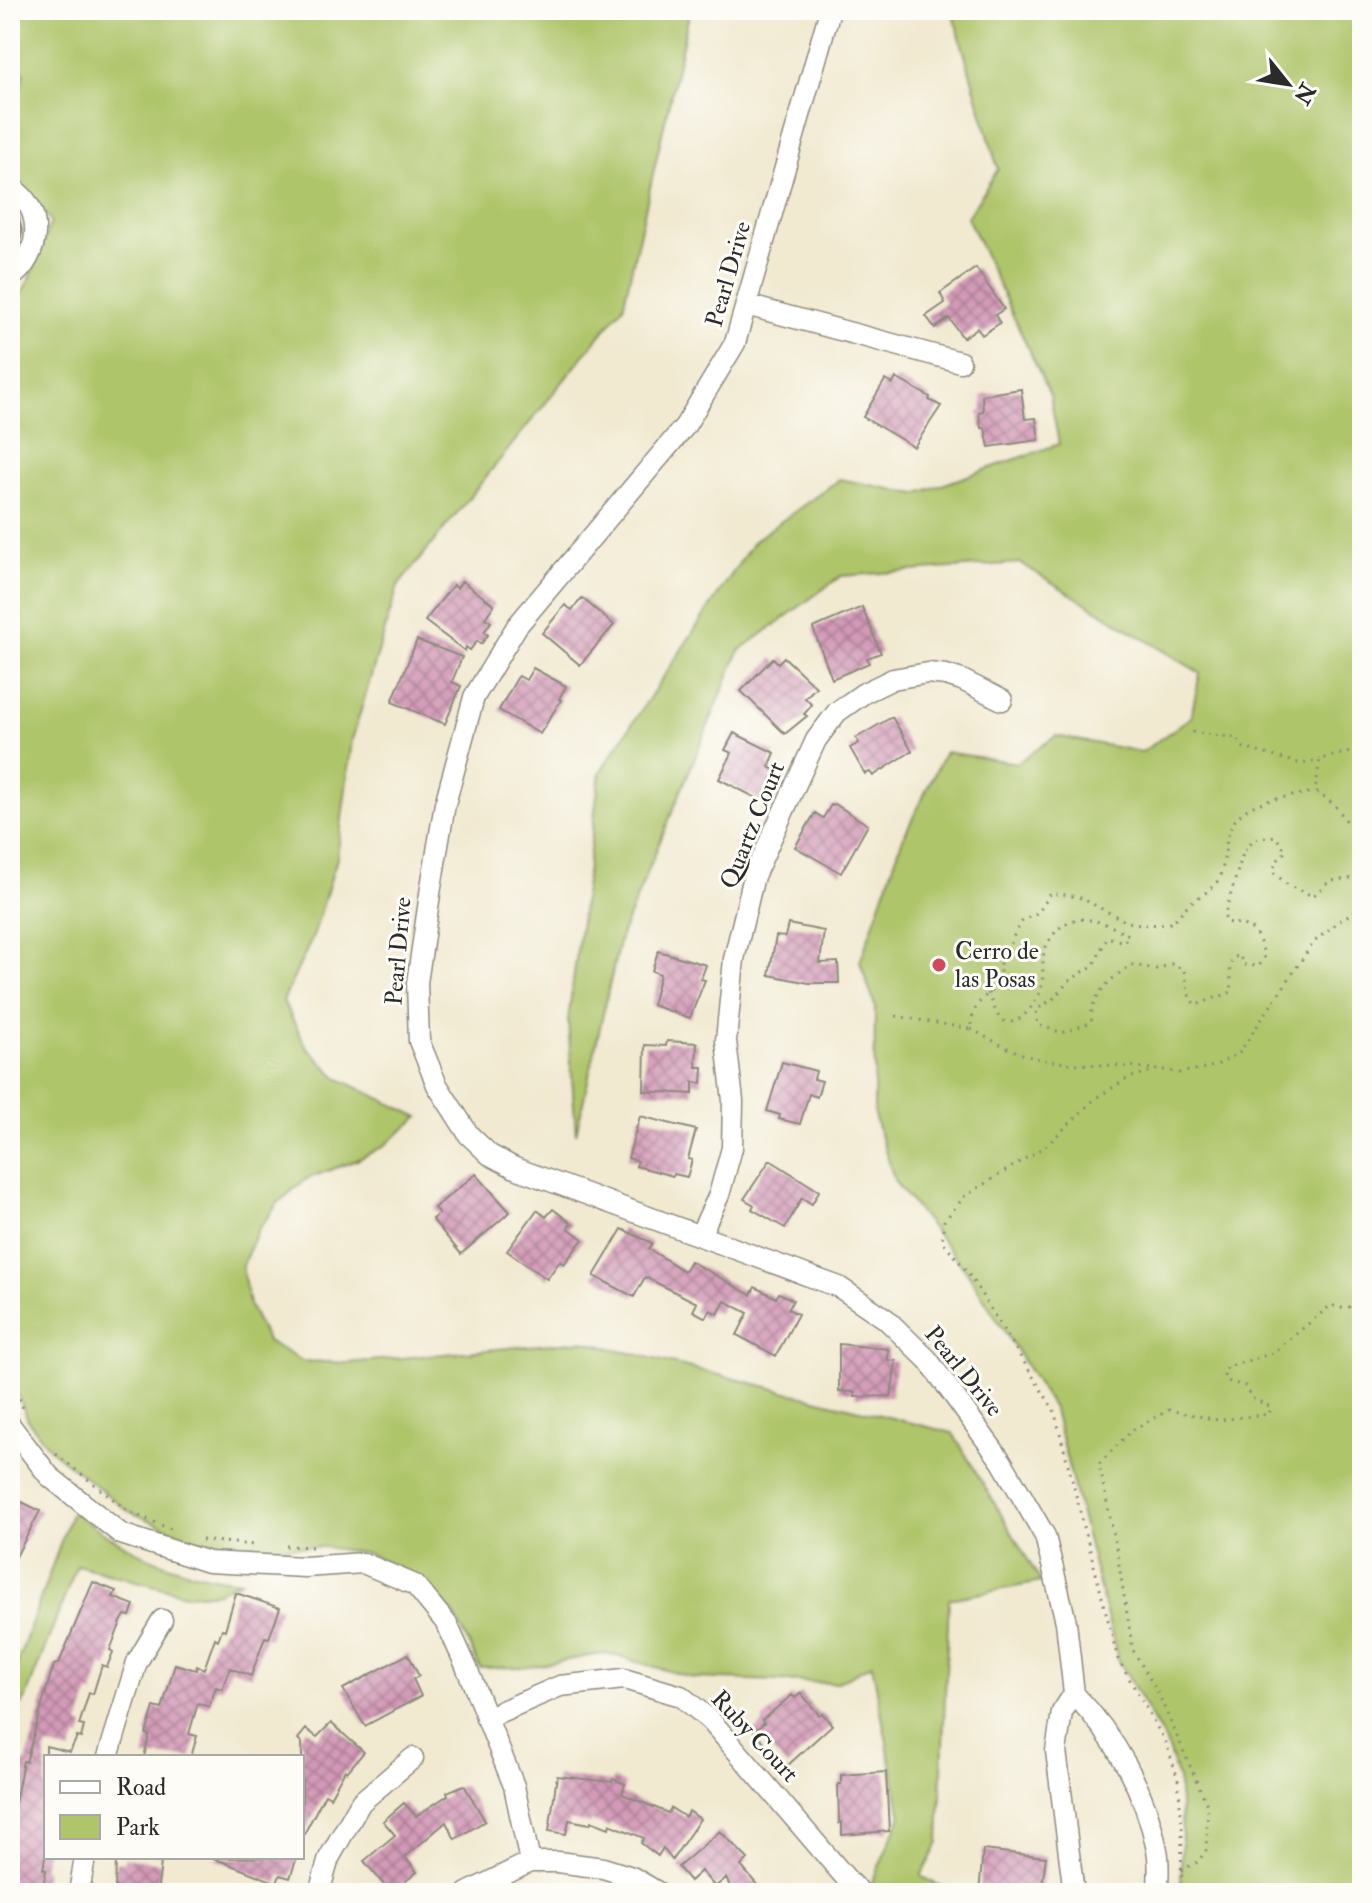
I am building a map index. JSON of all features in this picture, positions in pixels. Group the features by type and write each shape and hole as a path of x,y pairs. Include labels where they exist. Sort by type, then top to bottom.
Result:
{"street":[{"name":"Pearl Drive","path":"830,10 735,343 685,426 517,626 474,697 445,804 417,983 419,1041 437,1085 469,1135 485,1150 515,1168 839,1287 886,1319 928,1360 1002,1462 1045,1536 1066,1622 1074,1694 1062,1712 1056,1751 1074,1893"},
{"path":"10,187 28,205 35,222 36,240 30,257 10,278"},
{"path":"746,305 960,362"},
{"name":"Quartz Court","path":"700,1235 719,1195 732,1148 733,1101 726,1041 734,959 754,876 816,740 837,712 864,693 893,679 928,673 946,675 1002,700"},
{"path":"20,1424 17,1449 121,1534 208,1562 305,1567 363,1563 415,1585 447,1624 514,1786 530,1862"},
{"path":"109,1755 137,1662 162,1620"},
{"name":"Ruby Court","path":"486,1718 560,1686 624,1679 681,1696 711,1721 861,1893"},
{"path":"1074,1694 1114,1744 1139,1789 1158,1851 1158,1893"},
{"path":"319,1893 329,1858 361,1802 413,1758"},
{"path":"79,1893 85,1859"},
{"path":"467,1893 530,1862 603,1868 632,1877 659,1893"}],"path":[{"path":"1192,732 1237,738 1244,748 1302,764 1350,752 1362,743"},
{"path":"1315,791 1320,759"},
{"path":"971,1029 971,1013 988,993 1000,985 1000,960 1023,920 1038,913 1051,893 1079,897 1127,922 1148,925 1172,923 1191,902 1217,883 1229,832 1245,809 1264,801 1315,791 1335,805 1362,843"},
{"path":"988,993 1000,1018 1005,1021 1020,1019 1033,1005 1041,989 1045,948 1067,921 1078,918 1113,927 1129,935 1124,942 1107,937 1094,965 1069,981 1053,999 1036,1010 1038,1025 1062,1033 1092,1022 1096,997 1120,972 1132,965 1156,969 1172,964 1184,970 1190,999 1196,1005 1232,992 1230,966 1233,958 1239,955 1244,965 1251,967 1259,966 1265,956 1256,930 1250,925 1225,922 1243,853 1254,839 1275,836 1286,851 1276,862 1273,872 1289,886 1313,896 1330,881 1362,877"},
{"path":"896,1016 971,1029 1040,1059 1123,1064 1180,1073 1215,1066 1239,1053 1313,943 1340,920 1362,907"},
{"path":"1156,1070 1128,1078 1096,1098 1047,1145 965,1196 944,1221 942,1240 966,1270 1054,1410 1118,1659 1166,1743 1178,1779 1181,1893"},
{"path":"1181,1870 1198,1862 1206,1850 1208,1807 1158,1693 1133,1650 1099,1464 1132,1430 1169,1410 1218,1420 1269,1414 1271,1407 1252,1398 1245,1386 1227,1381 1224,1375 1227,1367 1273,1353 1331,1305 1345,1309 1362,1301"},
{"path":"10,1368 20,1424"},
{"path":"52,1451 128,1511 180,1534"},
{"path":"193,1539 254,1545"},
{"path":"283,1546 325,1547"}],"green space":[{"path":"10,10 690,10 623,307 398,586 352,740 337,858 314,934 283,1001 307,1048 339,1079 419,1117 384,1146 306,1179 279,1202 258,1230 242,1266 249,1305 267,1341 302,1361 348,1363 582,1341 953,1433 1041,1582 949,1599 939,1842 921,1876 953,1893 881,1893 870,1887 901,1816 872,1664 836,1683 693,1678 606,1653 530,1667 480,1668 455,1615 417,1576 369,1554 325,1547 193,1539 128,1511 52,1451 29,1422 12,1381 10,1368 10,316 30,278 51,222 33,197 10,178 10,140 24,73 10,40"},
{"path":"952,10 1362,10 1362,1893 1181,1893 1182,1829 1178,1779 1166,1743 1118,1659 1054,1410 966,1270 895,1182 874,1115 875,1006 860,962 903,838 945,752 1017,763 1056,736 1142,752 1191,717 1200,673 1020,563 841,576 739,651 620,938 576,1134 568,1021 600,772 754,541 840,479 916,494 1059,444 1050,395 967,217 998,169"},
{"path":"72,1511 112,1538 151,1558 192,1572 240,1581 218,1592 189,1595 77,1565 26,1697 10,1724 10,1683"}],"building":[{"path":"10,203 18,213 22,232 17,252 10,261"},
{"path":"976,268 1004,309 995,315 1000,323 982,335 977,328 963,338 949,318 935,328 926,316 945,303 940,293"},
{"path":"896,378 941,406 914,447 863,417 885,380 893,384"},
{"path":"1021,389 1025,419 1036,418 1039,440 989,447 985,428 981,428 979,412 983,411 982,395"},
{"path":"462,581 494,605 485,618 491,622 484,632 488,635 481,644 477,641 470,650 466,647 465,651 425,621 453,585 457,588"},
{"path":"582,598 614,625 580,665 542,633 565,605 572,610"},
{"path":"862,607 881,653 867,658 869,663 832,679 813,628"},
{"path":"417,640 462,657 452,682 461,686 445,724 392,702"},
{"path":"784,657 816,687 805,698 812,705 804,714 807,716 785,734 741,691 773,658 778,663"},
{"path":"533,668 566,686 540,734 499,710 517,678 526,680"},
{"path":"892,717 912,751 873,776 870,772 865,774 850,748 859,743 856,738"},
{"path":"734,733 775,753 769,767 776,771 773,782 760,800 719,779 732,753 725,750"},
{"path":"835,804 868,825 841,873 795,847 815,813 823,818"},
{"path":"788,924 824,931 820,963 838,962 839,983 809,983 769,975 776,936 785,937"},
{"path":"658,951 706,965 701,979 705,980 690,1018 652,1005 660,974 652,971"},
{"path":"667,1041 697,1043 696,1067 703,1067 702,1083 693,1082 693,1094 644,1091 645,1045 666,1046"},
{"path":"782,1062 816,1071 814,1079 822,1081 817,1097 809,1094 800,1124 779,1119 780,1115 767,1111"},
{"path":"640,1116 696,1130 688,1159 692,1160 687,1177 636,1166 638,1161 628,1158"},
{"path":"770,1160 819,1191 812,1204 802,1198 785,1228 752,1209 754,1205 744,1199"},
{"path":"476,1174 510,1212 461,1254 432,1219 439,1214 434,1208"},
{"path":"553,1209 571,1223 568,1228 583,1239 564,1264 560,1261 547,1279 507,1251 537,1210 546,1217"},
{"path":"622,1229 652,1243 649,1249 684,1271 690,1261 751,1295 755,1287 776,1298 779,1293 793,1300 788,1309 798,1314 776,1356 737,1335 748,1313 725,1301 718,1314 710,1310 706,1318 693,1311 697,1303 645,1277 634,1297 594,1276"},
{"path":"839,1344 888,1349 888,1360 896,1361 891,1396 855,1397 855,1392 839,1391"},
{"path":"10,1496 40,1511 10,1568"},
{"path":"93,1582 116,1591 113,1597 134,1605 130,1616 125,1615 121,1622 107,1667 102,1665 93,1694 89,1693 79,1725 84,1726 81,1738 77,1737 70,1752 46,1746 43,1869 46,1870 42,1893 10,1893 10,1830 23,1761 26,1762 54,1665 59,1663"},
{"path":"236,1593 280,1608 269,1638 265,1637 251,1676 230,1668 222,1689 216,1687 209,1707 198,1703 189,1734 197,1736 192,1755 144,1755 149,1735 146,1734 154,1707 162,1709 175,1664 204,1669 215,1638 218,1640 222,1629 225,1630"},
{"path":"408,1654 419,1676 413,1679 421,1696 365,1726 343,1689"},
{"path":"801,1693 832,1725 787,1766 754,1731 764,1723 762,1720 792,1695 795,1698"},
{"path":"331,1723 364,1752 347,1772 345,1770 330,1797 325,1794 304,1834 304,1755 298,1739 306,1729 317,1737"},
{"path":"886,1772 889,1831 842,1835 838,1784 841,1784 841,1775"},
{"path":"557,1776 612,1782 613,1779 625,1784 622,1794 668,1813 671,1808 685,1817 689,1811 700,1819 672,1860 663,1848 658,1856 641,1843 644,1838 610,1824 609,1828 591,1821 590,1824 569,1820 566,1834 549,1831"},
{"path":"464,1785 485,1821 455,1839 446,1822 405,1857 417,1872 391,1893 364,1861 395,1835 383,1821 404,1803 416,1816 448,1795 447,1792"},
{"path":"720,1831 748,1859 741,1866 764,1893 733,1893 726,1878 715,1887 701,1871 690,1881 678,1867"},
{"path":"983,1850 1046,1857 1041,1893 979,1893"},
{"path":"125,1859 132,1859 161,1863 157,1893 115,1890 116,1861 124,1862"},
{"path":"216,1859 296,1859 290,1878 280,1875 277,1883"}],"place":[{"name":"Cerro de las Posas","path":"939,965"}]}
